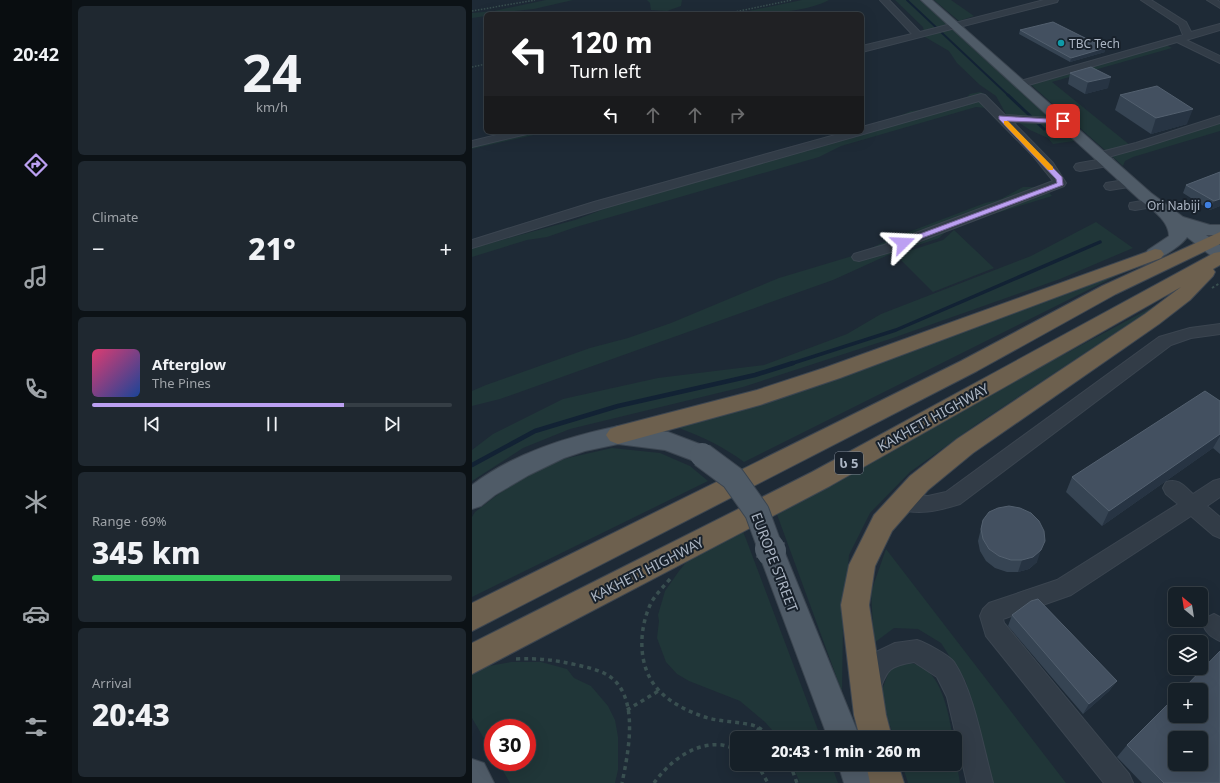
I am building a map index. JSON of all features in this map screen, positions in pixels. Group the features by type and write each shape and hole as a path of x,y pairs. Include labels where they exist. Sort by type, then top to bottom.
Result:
{"highway":[{"path":"618,435 760,397 832,373 1154,254 1171,250 1218,247"},
{"path":"874,731 870,715 855,605 862,565 883,523 919,483 965,446 1152,319 1183,296 1218,247"},
{"name":"KAKHETI HIGHWAY","path":"472,618 969,366 1109,290 1218,247"},
{"name":"KAKHETI HIGHWAY","path":"472,659 828,475 1218,247"},
{"path":"884,771 887,783"}],"main road":[{"path":"926,0 1105,158 1130,183 1167,215 1218,247"},
{"path":"1154,254 1178,238 1178,231 1167,215"},
{"name":"EUROPE STREET","path":"472,499 486,488 520,468 556,451 584,442 618,435 668,441 702,455 733,478 757,512 841,731"},
{"path":"857,771 861,783"},
{"path":"472,775 477,783"}],"street":[{"path":"884,0 918,35"},
{"path":"864,48 1054,0"},
{"path":"1145,0 1183,24 1188,36"},
{"path":"1211,0 1220,5"},
{"path":"1021,84 1220,26"},
{"path":"1178,39 1220,60"},
{"path":"859,257 889,248 1060,184 1059,178 981,98 864,130"},
{"path":"1001,117 1010,120 1063,121"},
{"path":"1080,167 1140,145 1220,119"},
{"path":"472,144 514,134"},
{"path":"472,244 599,205 852,134"},
{"path":"1110,186 1130,183"},
{"path":"1135,206 1154,203"},
{"path":"902,502 920,506 938,503 953,498 1166,341 1190,333 1220,329"},
{"path":"1120,783 994,628 991,616 997,610 1063,588 1220,487"},
{"path":"1173,488 1220,530"},
{"path":"868,692 880,662 895,654 917,651 945,669 958,695 980,783"}],"path":[{"path":"472,11 535,0"},
{"path":"735,12 792,0"},
{"path":"472,67 484,64"},
{"path":"673,574 650,605 642,633 642,648 647,668 655,686 667,698 707,718 730,723 745,724 759,728 763,731"},
{"path":"509,660 538,658 599,670 616,682 624,694 629,721 630,739 622,783"},
{"path":"627,710 660,690"},
{"path":"654,783 662,771 678,756 699,747 720,744 730,747"},
{"path":"761,771 768,783"},
{"path":"792,771 796,783"}],"green space":[{"path":"546,0 573,0 534,9 505,12 484,12 484,16 472,18 472,13 494,11"},
{"path":"647,0 682,0 681,6 667,11 651,10 650,3"},
{"path":"802,0 829,0 808,8 783,12 744,12"},
{"path":"895,0 920,0 1080,140 1053,144 1048,138 1030,130 1006,114 996,96 980,85 957,63 949,51 925,37 923,27"},
{"path":"934,0 951,0 974,16 959,21"},
{"path":"1164,44 1172,48 1052,82 1136,150 1220,122 1220,131 1133,157 1125,161 1123,166 1029,83"},
{"path":"980,92 987,95 996,109 976,107 841,146 819,157 576,227 547,237 527,240 472,257 472,248 575,220 620,203 847,139 858,134 864,134 864,132 911,111 931,109 965,99 970,94"},
{"path":"512,134 538,134 472,149 472,141"},
{"path":"1023,187 1044,187 1052,196 951,227 939,238 888,255 833,280 500,399 472,406 472,391 486,385 590,348 628,338 671,323 779,278 859,254 888,240 985,203 1001,199"},
{"path":"1096,222 1133,248 1060,279 893,338 743,387 570,429 523,448 472,481 472,450 493,434 563,399 658,378 764,365 847,334 881,314 1031,256"},
{"path":"954,230 994,268 933,292 896,255 943,240"},
{"path":"1120,269 1124,272 744,462 713,443 679,428"},
{"path":"1162,302 977,424 910,472 870,513 849,555 843,625 842,692 775,509"},
{"path":"612,448 660,453 690,466 708,481 472,597 472,517 475,512 517,480 559,460"},
{"path":"741,527 818,731 773,731 765,722 740,701 689,681 677,674 666,662 657,638 659,621 658,615 665,591 693,554"},
{"path":"886,549 1066,783 990,783 966,682 941,643 918,629 894,628 874,643 871,592"},
{"path":"511,662 541,662 567,669 574,678 591,686 608,706 615,720 618,737 618,770 615,783 510,783 503,771 536,771 536,719 484,719 484,739 472,718 472,673 483,667"},
{"path":"906,662 921,666 929,672 935,679 944,698 952,731 892,731 880,695 891,666"},
{"path":"795,771 834,771 838,783 800,783"},
{"path":"904,771 958,771 960,783 908,783"}],"building":[{"name":"TBC Tech","path":"1053,22 1105,48 1071,58 1020,30"},
{"path":"1091,67 1111,77 1088,82 1070,73"},
{"path":"1157,86 1193,109 1156,118 1120,95"},
{"path":"1220,172 1220,199 1214,201 1186,185"},
{"path":"1205,391 1220,401 1220,434 1109,511 1072,477"},
{"path":"1009,506 1020,508 1031,513 1039,521 1044,531 1045,541 1041,550 1033,557 1022,560 1011,560 999,556 989,549 983,539 981,529 983,520 989,512 998,508"},
{"path":"1038,599 1117,681 1089,704 1012,615 1031,601"},
{"path":"1220,651 1220,783 1164,783 1127,745 1168,704 1168,723 1208,723 1208,683 1189,683 1197,675 1208,675 1208,663"}],"waterway":[{"path":"907,0 1009,96"},
{"path":"1008,95 1044,129"},
{"path":"790,364 896,330 1100,242"},
{"path":"472,465 535,431 618,406 755,375 793,363"}],"slow traffic":[{"path":"1006,122 1050,168"}],"place":[{"name":"TBC Tech","path":"1061,43"},
{"name":"Ori Nabiji","path":"1208,205"}],"route":[{"path":"903,243 1060,184 1059,178 1001,117 1010,120 1063,121"}]}
